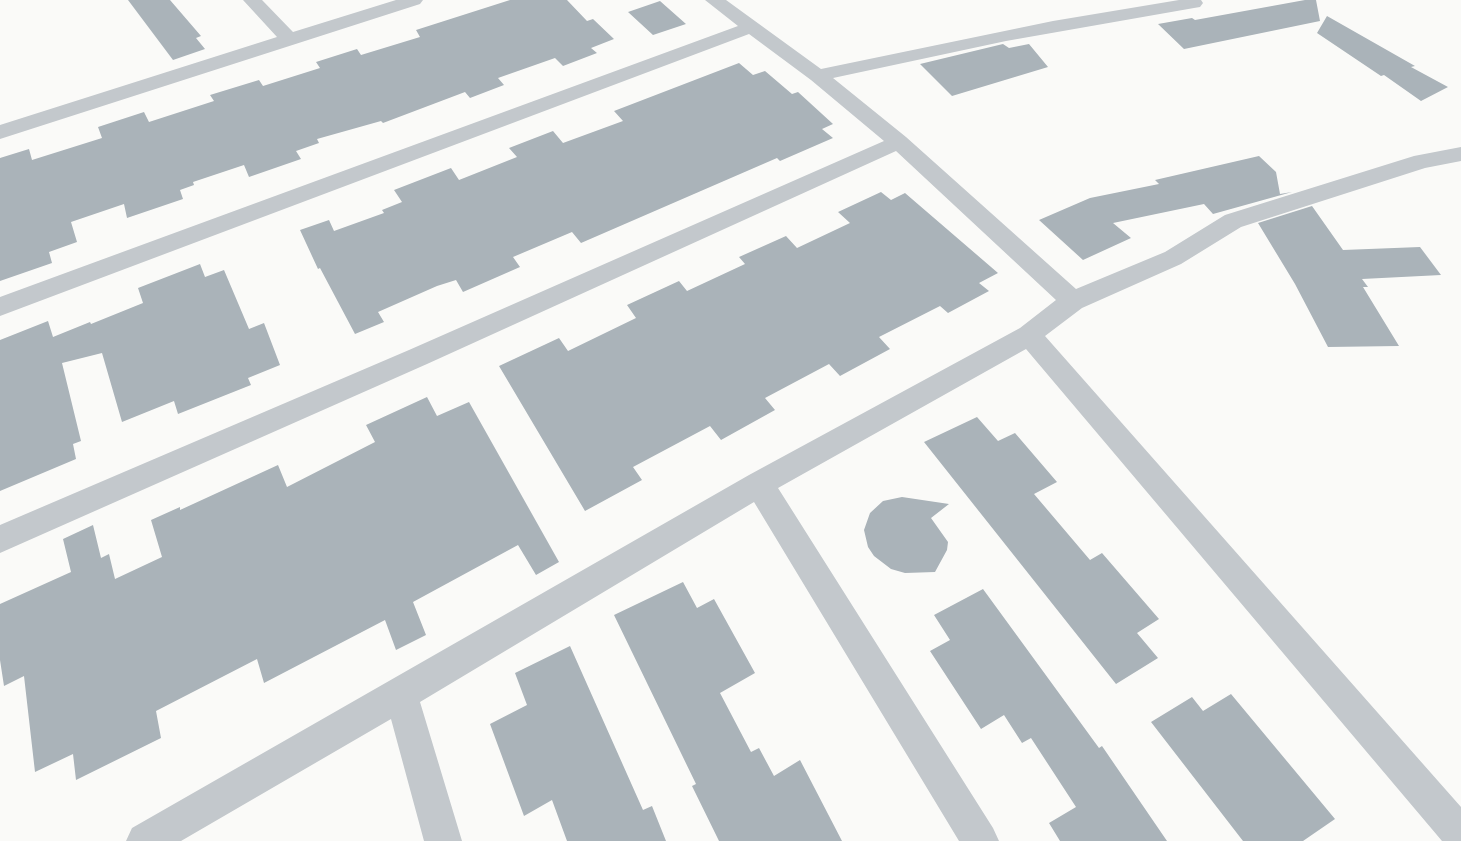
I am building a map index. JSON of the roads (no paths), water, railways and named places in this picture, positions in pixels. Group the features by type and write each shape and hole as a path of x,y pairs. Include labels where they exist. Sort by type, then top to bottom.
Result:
{"street":[{"path":"252,0 290,40"},
{"path":"0,132 414,0"},
{"path":"714,0 818,76 899,142 1073,301"},
{"path":"818,76 1022,32 1194,3"},
{"path":"0,307 752,27"},
{"path":"0,539 418,357 899,142"},
{"path":"145,841 402,694 759,484 1029,335 1073,301 1173,258 1232,221 1422,162 1461,154"},
{"path":"1029,335 1461,835"},
{"path":"759,484 980,841"},
{"path":"402,694 443,841"}]}
